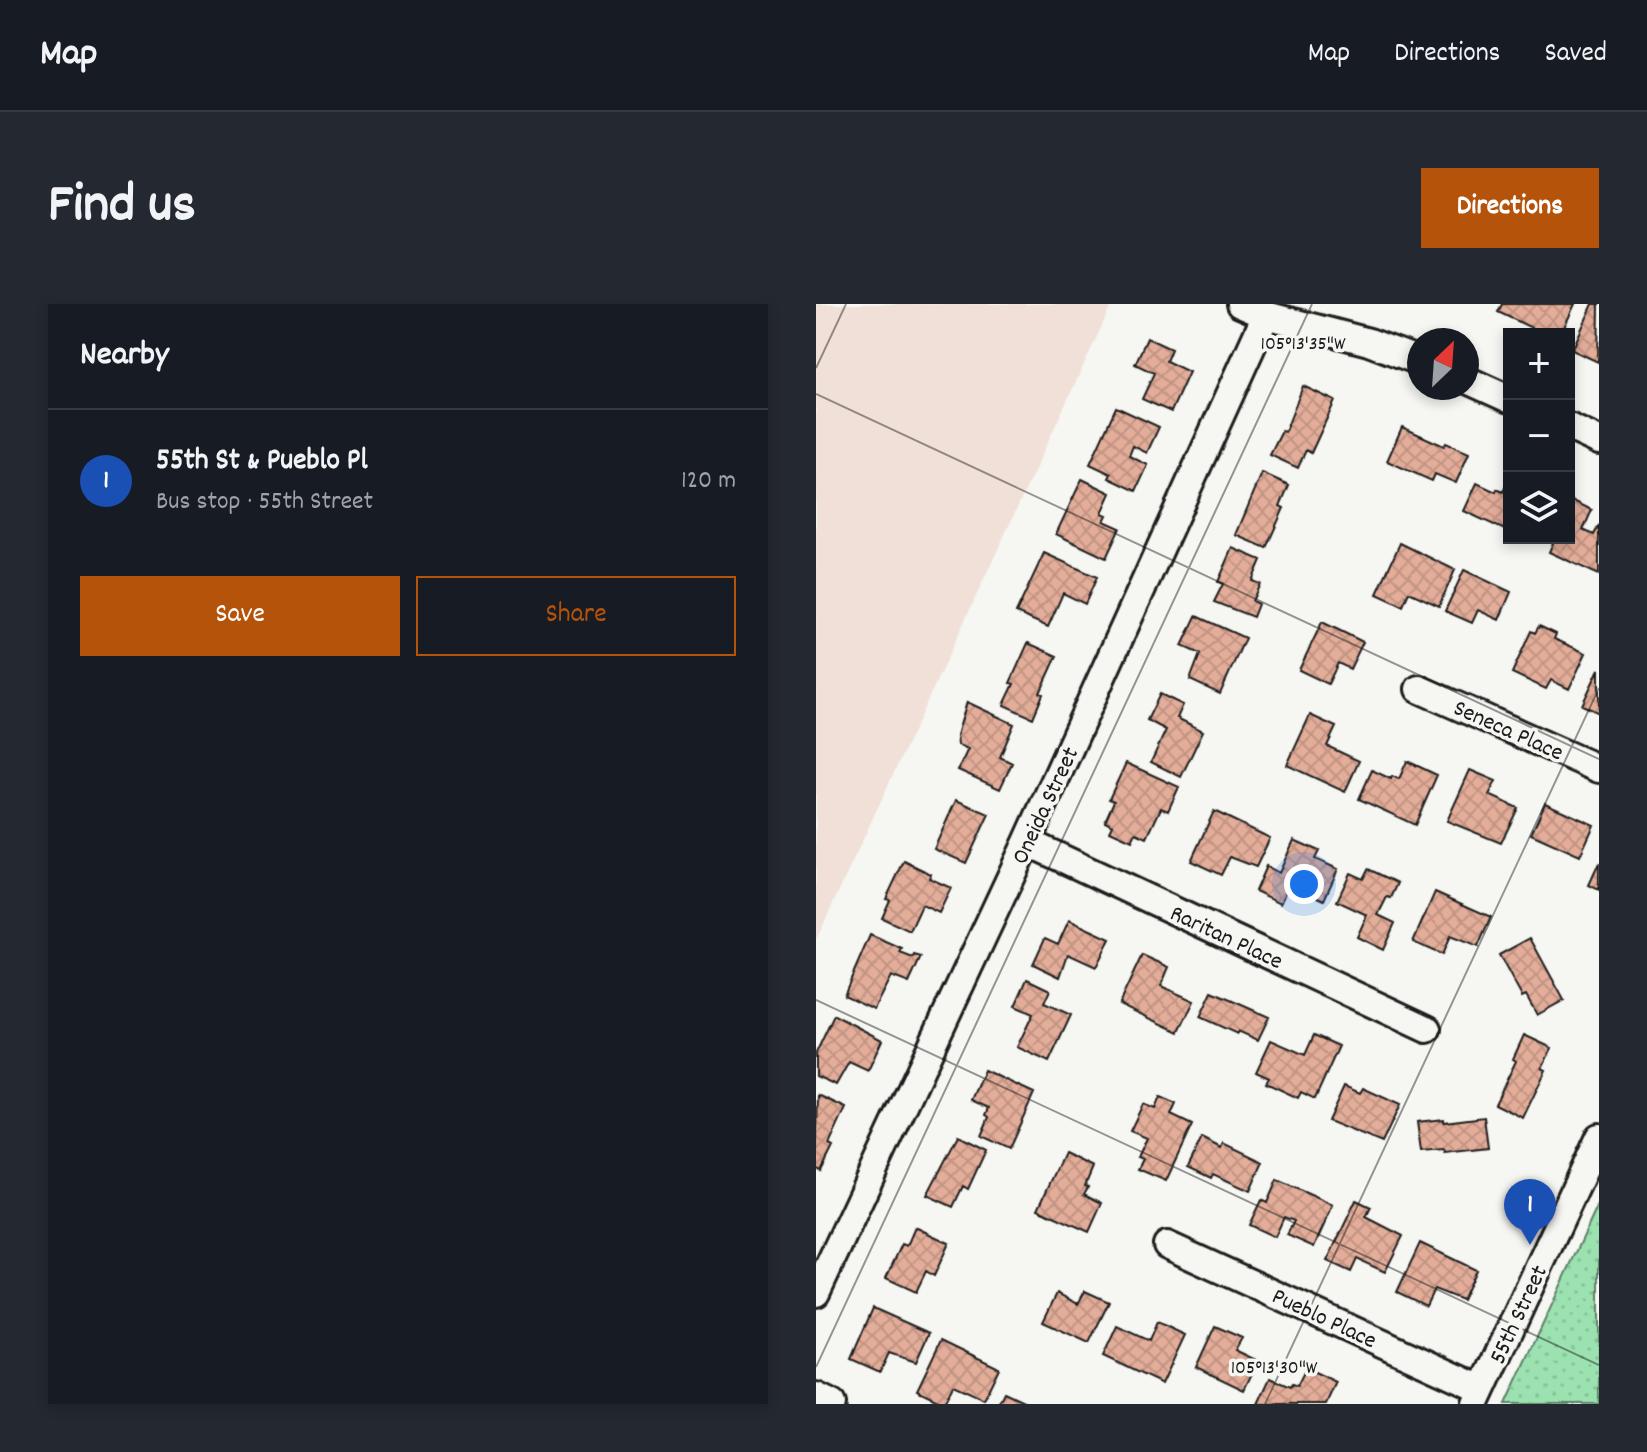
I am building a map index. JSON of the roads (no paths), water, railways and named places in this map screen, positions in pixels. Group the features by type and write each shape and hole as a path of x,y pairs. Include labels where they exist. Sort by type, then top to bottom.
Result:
{"street":[{"path":"1240,304 1266,315 1369,342 1407,356"},
{"name":"Oneida Street","path":"816,1293 1027,842 1266,315"},
{"path":"1479,385 1503,396"},
{"path":"1575,430 1599,441"},
{"name":"Seneca Place","path":"1419,689 1599,769"},
{"name":"Raritan Place","path":"1027,842 1427,1029"},
{"name":"55th Street","path":"1479,1397 1599,1137"},
{"name":"Pueblo Place","path":"1167,1245 1479,1397"},
{"path":"816,1396 832,1404"}],"place":[{"name":"55th St & Pueblo Pl","path":"1530,1245"}]}
